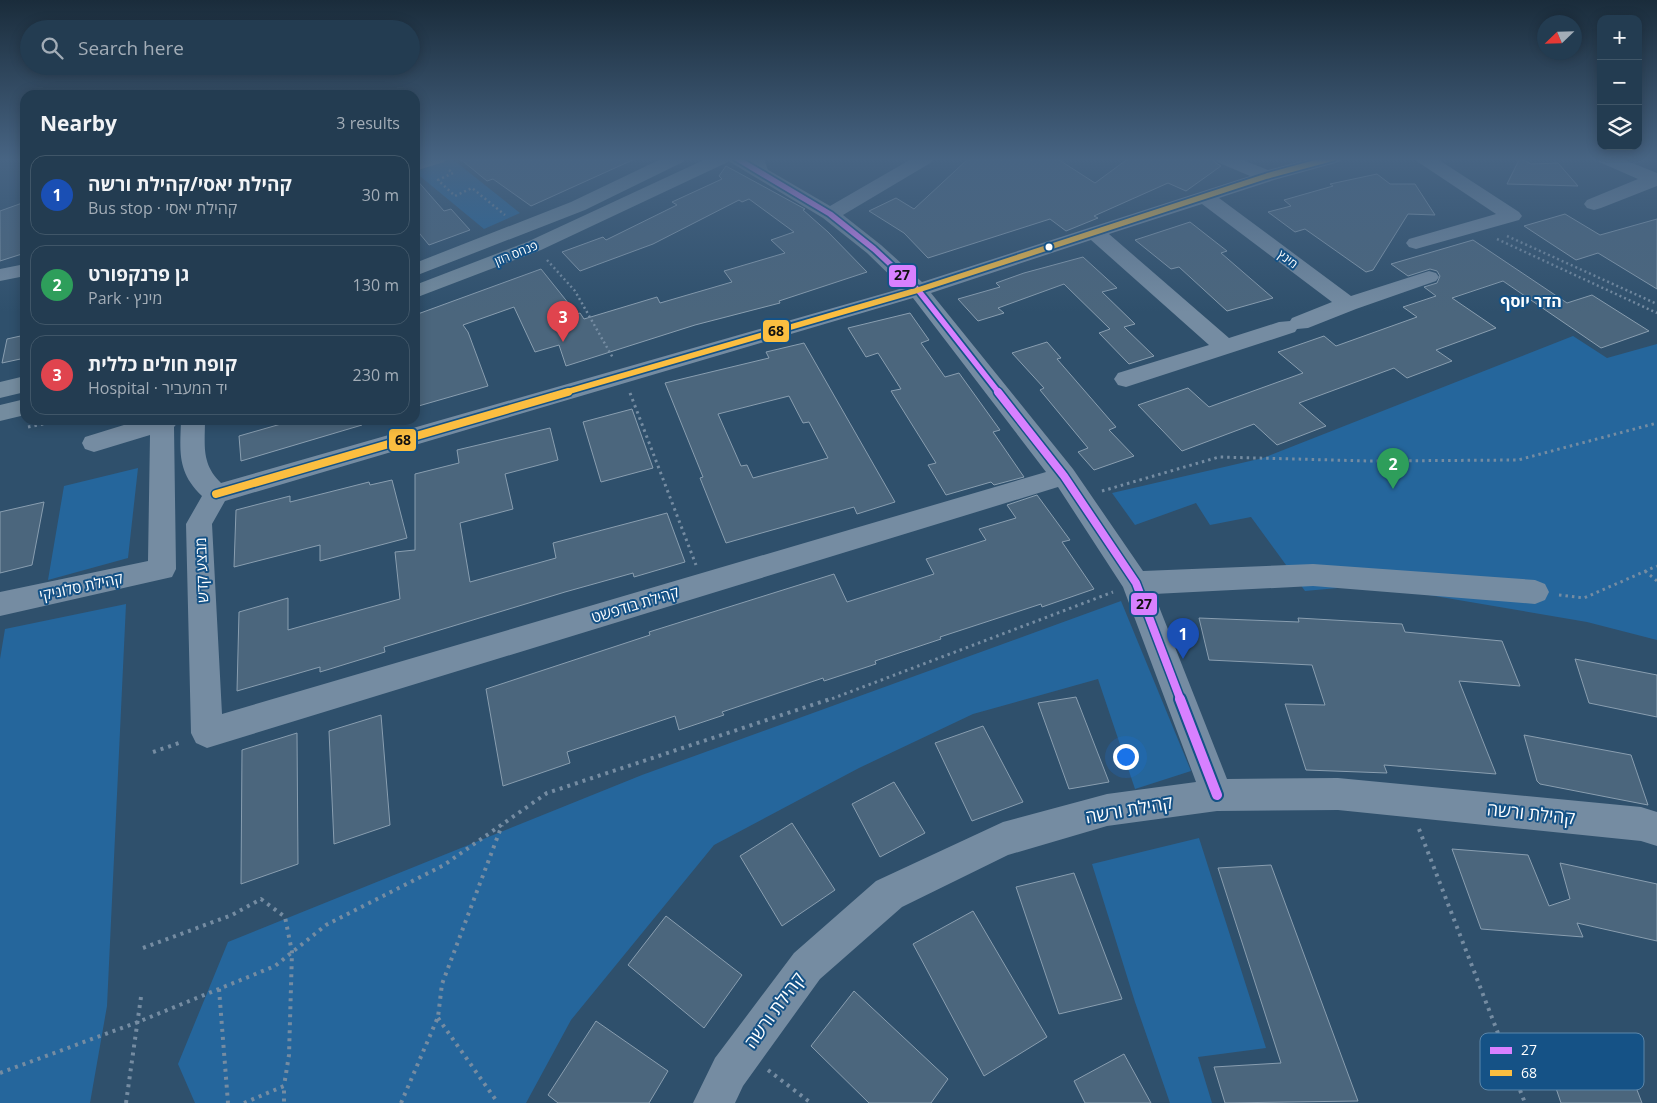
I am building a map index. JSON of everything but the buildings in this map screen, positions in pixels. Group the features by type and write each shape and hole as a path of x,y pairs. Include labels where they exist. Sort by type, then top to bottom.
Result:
{"main road":[{"name":"פנחס רוזן","path":"420,268 569,209"},
{"name":"פנחס רוזן","path":"420,290 534,246 612,209"},
{"path":"0,390 20,385"},
{"path":"0,413 20,416"}],"street":[{"path":"823,209 874,248 918,290 1071,487 1136,583 1217,795"},
{"path":"830,214 838,209"},
{"path":"192,425 193,462 200,479 216,494 918,290 1163,209"},
{"name":"מינץ","path":"1222,209 1348,304"},
{"path":"1416,243 1512,216 1502,209"},
{"path":"1094,232 1224,346"},
{"path":"0,275 20,271"},
{"path":"1126,379 1294,325 1348,304 1429,278"},
{"path":"94,442 151,425"},
{"name":"קהילת סלוניקי","path":"0,604 162,568 164,425"},
{"name":"קהילת בודפשט","path":"206,733 704,584 1071,487"},
{"name":"מבצע קדש","path":"206,733 199,524 216,494"},
{"path":"1136,583 1313,575 1536,592"},
{"name":"קהילת ורשה","path":"713,1103 729,1072 807,966 889,894 1003,839 1106,810 1217,795 1338,794 1640,824 1657,829"}],"path":[{"path":"499,209 507,216"},
{"path":"1476,226 1657,304"},
{"path":"1476,226 1657,313"},
{"path":"534,246 575,291 623,375 704,584"},
{"path":"1071,487 1219,457 1370,461 1518,460 1657,422"},
{"path":"1536,592 1584,598 1657,566"},
{"path":"1645,571 1657,581"},
{"path":"0,1072 138,1022 275,966 326,925 444,865 547,793 852,692 1136,583"},
{"path":"153,752 206,733"},
{"path":"1408,801 1498,1033"},
{"path":"401,1103 438,1018 442,984 503,824"},
{"path":"144,948 232,914 261,899 285,917 292,952 289,1055 284,1086 284,1103"},
{"path":"219,989 228,1103"},
{"path":"126,1103 141,996"},
{"path":"438,1018 498,1103"},
{"path":"744,1051 810,1103"},
{"path":"244,1103 284,1086"},
{"path":"1520,1090 1525,1103"}],"shaded area":[{"path":"460,209 516,209 520,213 484,229"},
{"path":"1573,336 1607,358 1657,344 1657,640 1587,622 1370,585 1305,591 1251,517 1210,525 1196,503 1135,525 1112,493 1263,458"},
{"path":"138,468 128,558 48,580 64,486"},
{"path":"1121,601 1191,771 1135,789 1098,679 973,714 859,768 714,845 571,1020 526,1103 195,1103 178,1064 228,942 642,775"},
{"path":"126,604 107,1006 90,1103 0,1103 0,659 5,629"},
{"path":"1199,838 1266,1048 1198,1057 1212,1103 1170,1103 1135,1002 1092,864"}],"transit line":[{"name":"27","path":"822,209 874,249 918,290 1064,476 1136,583 1217,795"},
{"name":"68","path":"216,494 918,290 1165,209"}],"place":[{"name":"קופת חולים כללית","path":"563,342"},
{"name":"גן פרנקפורט","path":"1393,489"},
{"name":"קהילת יאסי/קהילת ורשה","path":"1183,659"}],"district":[{"name":"הדר יוסף","path":"1531,301"}]}
